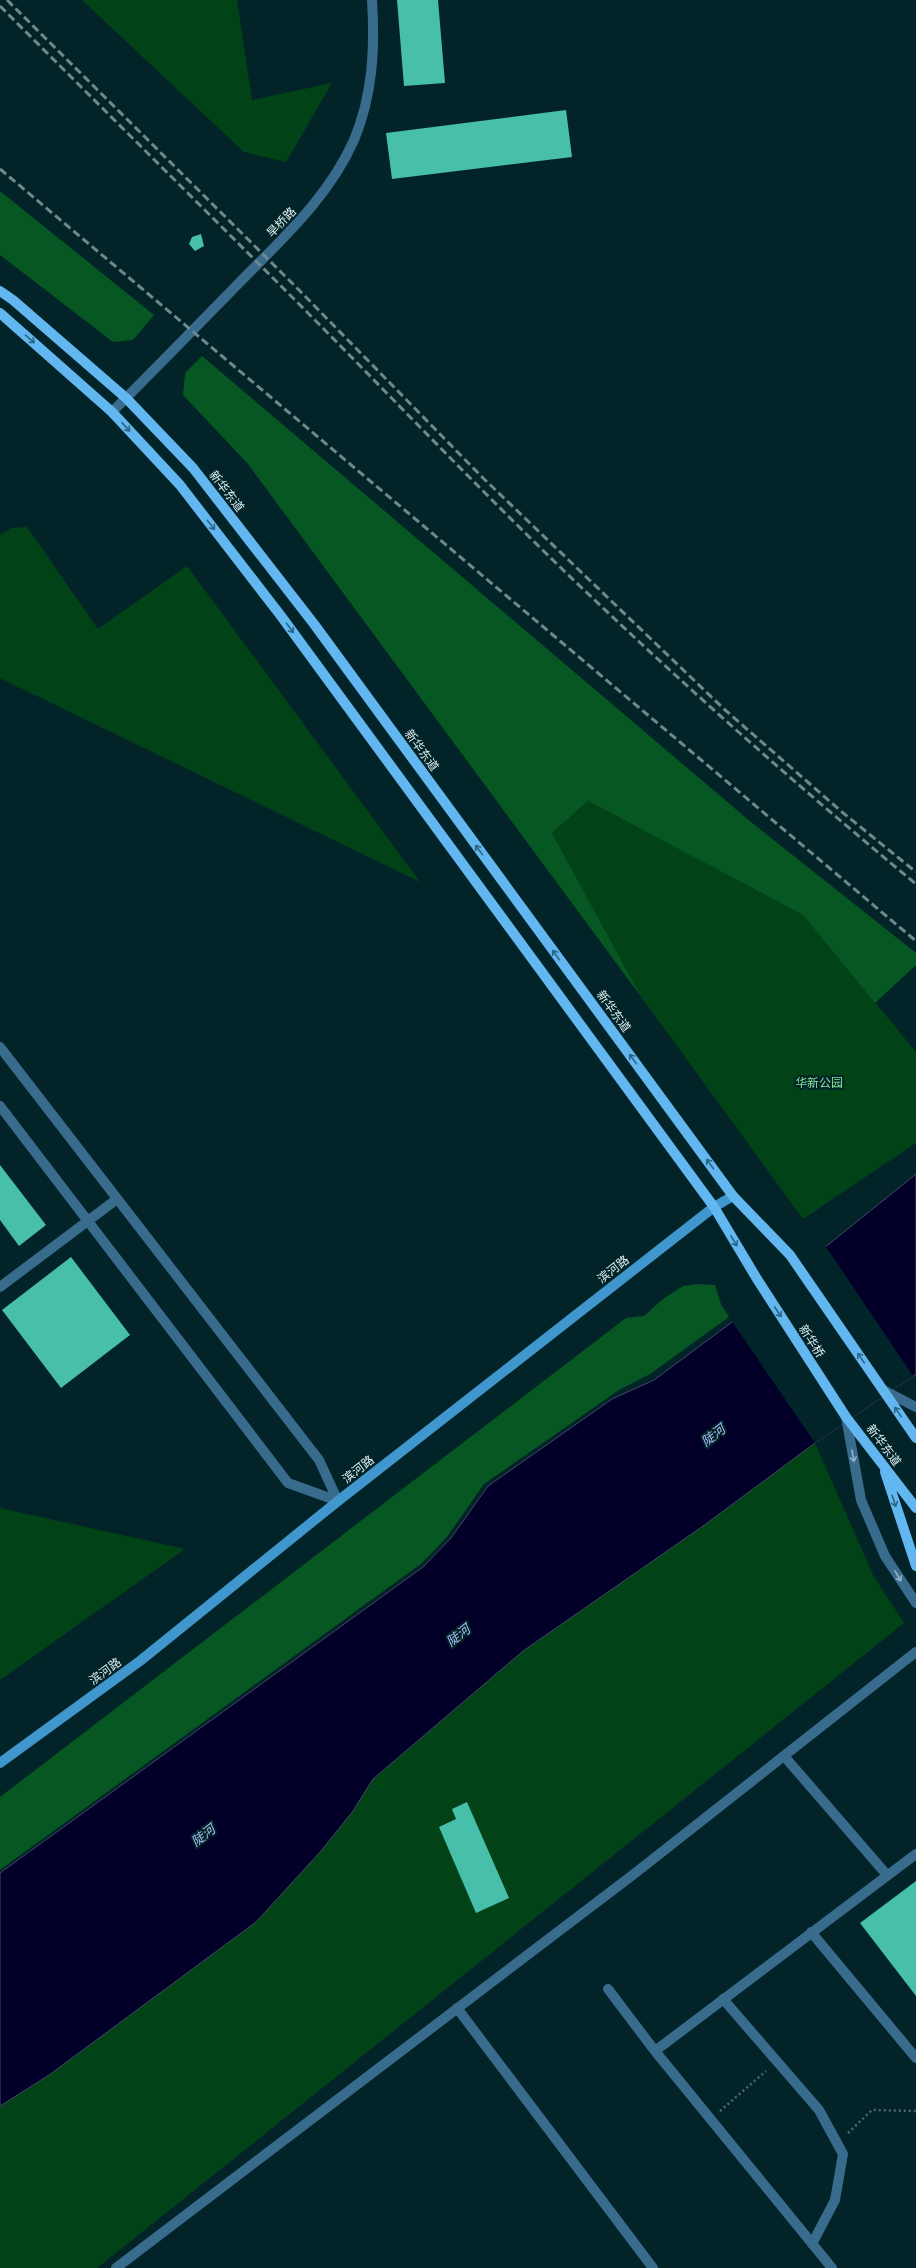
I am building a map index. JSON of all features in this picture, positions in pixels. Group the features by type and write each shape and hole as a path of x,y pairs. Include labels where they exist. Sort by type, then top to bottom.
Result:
{"main road":[{"name":"新华东道","path":"0,291 13,300 126,398 193,468 314,624 733,1196 790,1254 883,1390"},
{"path":"0,314 112,412 180,485 281,616 714,1207"},
{"name":"滨河路","path":"0,1763 140,1661 338,1501 714,1207 733,1196"},
{"name":"新华桥","path":"714,1207 757,1279 846,1417"},
{"path":"883,1390 915,1436"},
{"name":"新华东道","path":"846,1417 916,1508"},
{"path":"882,1464 916,1566"}],"street":[{"name":"旱桥路","path":"112,412 307,213 337,172 354,139 370,90 374,30 372,0"},
{"path":"0,1047 319,1460 338,1501"},
{"path":"0,1106 288,1483 338,1501"},
{"path":"0,1287 117,1198"},
{"path":"883,1390 916,1407"},
{"path":"846,1417 861,1500 885,1556 916,1603"},
{"path":"116,2268 634,1874 916,1652"},
{"path":"784,1756 887,1875"},
{"path":"655,2051 916,1854"},
{"path":"811,1932 916,2058"},
{"path":"608,1990 655,2051 832,2268"},
{"path":"723,1999 819,2110 843,2154 835,2200 812,2244"},
{"path":"457,2008 653,2268"}],"path":[{"path":"710,2119 777,2062"},
{"path":"837,2144 872,2110 916,2111"}],"green space":[{"path":"82,0 237,0 252,100 332,83 286,162 244,152"},
{"path":"0,191 154,315 133,340 113,342 0,255"},
{"path":"202,356 751,822 916,953 916,965 875,1003 803,915 588,801 552,833 642,998 248,464 183,395 185,373"},
{"path":"27,527 98,629 187,566 420,882 0,678 0,535 11,528"},
{"name":"华新公园","path":"588,801 803,915 916,1052 916,1143 803,1219 642,998 552,833"},
{"path":"700,1284 715,1285 721,1304 729,1317 650,1374 619,1390 484,1484 447,1537 422,1563 0,1870 0,1797 626,1318 644,1316 663,1299 683,1286"},
{"path":"815,1443 873,1575 904,1623 97,2268 0,2268 0,2106 49,2075 256,1922 353,1811 373,1779 523,1651 703,1526"},
{"path":"0,1508 185,1549 0,1680"}],"water":[{"name":"陡河","path":"916,1174 916,1374 815,1443 703,1526 523,1651 373,1779 353,1811 321,1851 256,1922 49,2075 0,2106 0,1873 423,1567 451,1538 488,1486 612,1399 654,1380 732,1322"}],"pier":[{"path":"825,1245 913,1376 815,1443 731,1320"}],"building":[{"path":"397,0 438,0 445,83 404,86"},
{"path":"566,110 572,157 392,179 386,133"},
{"path":"201,234 204,246 195,251 189,244 192,237"},
{"path":"0,1165 46,1225 19,1246 0,1220"},
{"path":"71,1257 130,1335 61,1388 2,1310"},
{"path":"467,1802 509,1898 476,1913 439,1827 456,1819 452,1809"},
{"path":"916,1881 916,1996 860,1923"}],"railway":[{"path":"7,0 297,288 482,477 724,709 842,812 916,872"},
{"path":"0,6 289,294 508,516 582,588 746,739 916,884"},
{"path":"0,169 916,941"}]}
